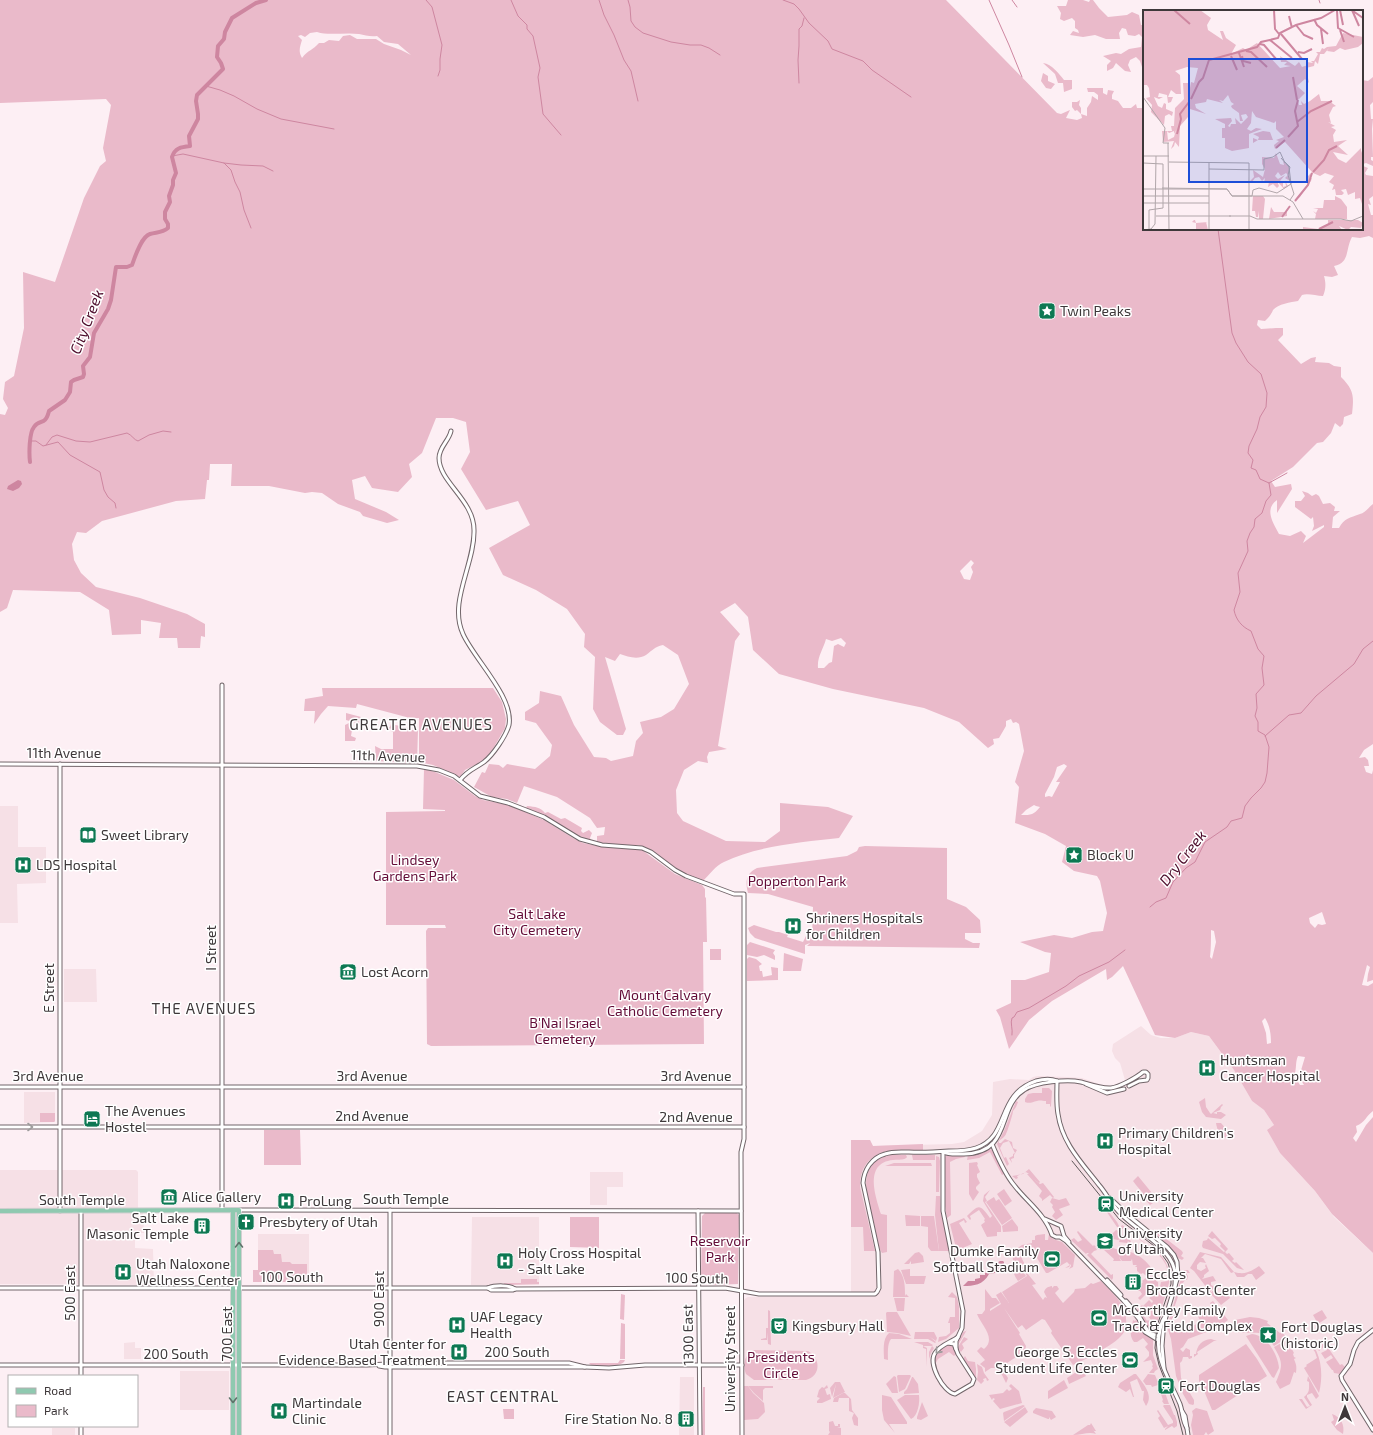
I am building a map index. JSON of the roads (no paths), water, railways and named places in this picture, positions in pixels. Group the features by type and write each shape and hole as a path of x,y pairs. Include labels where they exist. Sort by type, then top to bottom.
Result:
{"main road":[{"name":"700 East","path":"233,1210 233,1435"},
{"name":"South Temple","path":"0,1211 239,1210"},
{"name":"700 East","path":"238,1435 239,1210"}],"street":[{"path":"450,431 450,434 440,451 440,467 468,508 473,521 474,529 473,542 459,607 460,626 466,640 492,678 504,699 509,717 506,732 492,754 484,762 468,771 460,780"},
{"name":"I Street","path":"222,685 222,1210"},
{"name":"11th Avenue","path":"0,764 418,766 439,770 460,780 480,796 508,803 544,817 580,840 608,846 642,848 651,852 675,870 686,876 732,893 744,894"},
{"name":"E Street","path":"60,764 60,1211"},
{"name":"University Street","path":"742,1435 741,1150 744,1140 744,894"},
{"path":"943,1152 975,1149 992,1144 1010,1100 1020,1090 1043,1079 1074,1081 1108,1088 1125,1086 1148,1079 1148,1074 1145,1072 1141,1074 1125,1086"},
{"path":"1141,1074 1140,1077 1143,1080"},
{"path":"943,1152 947,1154 971,1154 992,1144 1001,1132 1010,1107 1018,1094 1034,1085 1057,1081"},
{"path":"1057,1081 1058,1114 1066,1140 1108,1197 1112,1205 1122,1216 1159,1246 1170,1258 1174,1267 1175,1286 1166,1316 1162,1342 1164,1366"},
{"name":"3rd Avenue","path":"0,1087 744,1087"},
{"name":"2nd Avenue","path":"0,1127 744,1128"},
{"path":"975,1149 990,1140 999,1128"},
{"path":"992,1144 1007,1176 1045,1219 1051,1233 1054,1236 1060,1237 1123,1300 1139,1319 1145,1332 1158,1340"},
{"path":"943,1152 943,1211 962,1305 963,1326 956,1341 956,1349"},
{"name":"100 South","path":"488,1288 491,1290 507,1290 725,1288 759,1294 875,1293 878,1288 878,1256 863,1188 863,1178 866,1170 875,1159 888,1153 943,1152"},
{"name":"South Temple","path":"239,1210 741,1211"},
{"name":"900 East","path":"390,1210 390,1435"},
{"name":"500 East","path":"81,1375 82,1211"},
{"name":"1300 East","path":"698,1211 700,1435"},
{"path":"1045,1219 1062,1228 1063,1233 1068,1240 1133,1308 1142,1319 1145,1328 1149,1333 1158,1336"},
{"path":"1051,1230 1057,1225"},
{"path":"1060,1237 1063,1233"},
{"name":"100 South","path":"0,1288 513,1287 515,1289"},
{"path":"1164,1366 1160,1358 1158,1336 1163,1318 1166,1316"},
{"path":"1373,1330 1358,1342 1350,1364 1341,1376 1345,1386 1373,1430"},
{"path":"948,1343 954,1344 958,1354 974,1380 972,1384 954,1394 948,1390 933,1367 933,1358 940,1347 960,1335"},
{"path":"1158,1336 1160,1355 1185,1416 1188,1435"},
{"name":"200 South","path":"0,1365 390,1365 610,1368 641,1365 742,1365"},
{"path":"1182,1411 1184,1424 1187,1428"}],"waterway":[{"name":"City Creek","path":"30,462 30,439 32,430 36,424 46,419 49,411 65,400 70,392 71,382 83,377 83,366 90,357 94,333 108,309 111,300 116,267 127,267 132,265 144,239 150,234 162,232 168,228 168,224 165,219 165,212 170,202 169,196 176,173 172,157 179,148 190,146 189,136 198,119 196,101 197,95 223,69 217,57 218,46 224,39 225,32 232,18 256,3 266,0"},
{"path":"426,0 432,7 442,45 440,70 438,76"},
{"path":"511,0 518,16 527,25 527,29 533,36 540,68 538,77 543,114 561,135"},
{"path":"599,0 624,60 631,71 638,101"},
{"path":"628,0 631,21 635,27 643,33 671,42 701,45 720,55"},
{"path":"783,0 794,4 809,23 828,41 832,49 863,61 872,70 911,97"},
{"path":"989,0 1022,77"},
{"path":"1012,0 1017,7"},
{"path":"799,83 799,29 802,26 804,18"},
{"path":"206,86 234,96 257,109 281,119 334,129"},
{"path":"172,156 183,154 224,163 231,170 240,192 244,210 251,228"},
{"path":"224,163 263,166 273,171"},
{"path":"1218,230 1232,333 1236,343 1248,362 1261,374 1267,393 1266,407 1260,417 1257,429 1249,446 1248,453 1253,460 1251,468 1256,470 1260,479 1269,483"},
{"path":"46,445 52,437 57,435 76,441 90,442 127,433 138,441 149,435 163,431 171,432"},
{"path":"31,441 36,441 43,446 58,442 70,455 100,472 104,490 108,497 115,503 116,508"},
{"path":"1269,483 1287,473"},
{"name":"Dry Creek","path":"1150,907 1156,902 1166,898 1173,882 1186,868 1195,862 1205,842 1227,827 1231,821 1242,818 1245,806 1265,782 1269,747 1265,735 1258,731 1258,722 1255,716 1257,708 1256,694 1264,685 1262,668 1264,656 1258,649 1251,631 1240,623 1234,610 1240,592 1238,573 1248,551 1247,541 1254,527 1255,519 1262,513 1266,501 1271,495 1269,483"},
{"path":"1265,736 1289,715 1301,713 1316,696 1354,664 1363,649 1373,641"},
{"name":"Dry Creek","path":"1012,1035 1011,1020 1017,1012 1029,1008 1066,986 1079,976 1109,962 1125,950"}],"tram line":[{"path":"1072,1161 1119,1219 1158,1249 1168,1263 1171,1273 1171,1284 1157,1326 1155,1348 1159,1365 1177,1411 1183,1435"}],"place":[{"name":"Twin Peaks","path":"1047,311"},
{"name":"Sweet Library","path":"88,835"},
{"name":"Block U","path":"1074,855"},
{"name":"LDS Hospital","path":"23,865"},
{"name":"Shriners Hospitals for Children","path":"793,926"},
{"name":"Lost Acorn","path":"348,972"},
{"name":"Huntsman Cancer Hospital","path":"1207,1068"},
{"name":"The Avenues Hostel","path":"92,1119"},
{"name":"Primary Children's Hospital","path":"1105,1141"},
{"name":"Alice Gallery","path":"169,1197"},
{"name":"ProLung","path":"286,1201"},
{"name":"University Medical Center","path":"1106,1204"},
{"name":"Presbytery of Utah","path":"246,1222"},
{"name":"Salt Lake Masonic Temple","path":"202,1226"},
{"name":"University of Utah","path":"1105,1241"},
{"name":"Dumke Family Softball Stadium","path":"1052,1259"},
{"name":"Holy Cross Hospital - Salt Lake","path":"505,1261"},
{"name":"Utah Naloxone Wellness Center","path":"123,1272"},
{"name":"Eccles Broadcast Center","path":"1133,1282"},
{"name":"McCarthey Family Track & Field Complex","path":"1099,1318"},
{"name":"UAF Legacy Health","path":"457,1325"},
{"name":"Kingsbury Hall","path":"779,1326"},
{"name":"Fort Douglas (historic)","path":"1268,1335"},
{"name":"Utah Center for Evidence Based Treatment","path":"459,1352"},
{"name":"George S. Eccles Student Life Center","path":"1130,1360"},
{"name":"Fort Douglas","path":"1166,1386"},
{"name":"Martindale Clinic","path":"279,1411"},
{"name":"Fire Station No. 8","path":"686,1419"}],"district":[{"name":"GREATER AVENUES","path":"421,725"},
{"name":"THE AVENUES","path":"204,1009"},
{"name":"EAST CENTRAL","path":"503,1397"}],"park label":[{"name":"Lindsey Gardens Park","path":"415,868"},
{"name":"Popperton Park","path":"797,881"},
{"name":"Salt Lake City Cemetery","path":"537,922"},
{"name":"Mount Calvary Catholic Cemetery","path":"665,1004"},
{"name":"B'Nai Israel Cemetery","path":"565,1032"},
{"name":"Reservoir Park","path":"720,1250"},
{"name":"Presidents Circle","path":"781,1366"}]}
